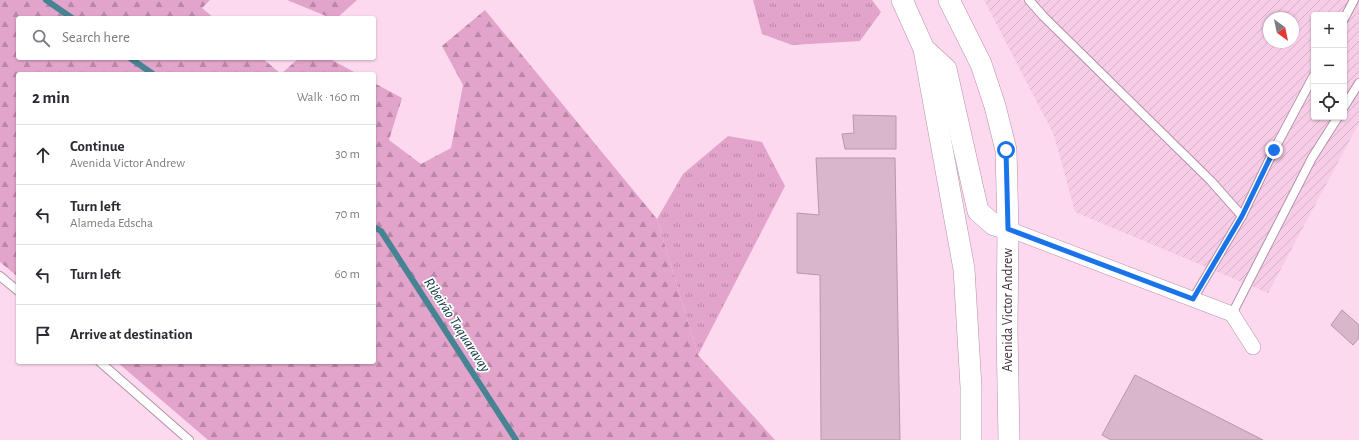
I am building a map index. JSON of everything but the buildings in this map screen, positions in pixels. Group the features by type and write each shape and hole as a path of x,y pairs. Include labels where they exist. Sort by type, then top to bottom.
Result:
{"main road":[{"path":"902,0 924,49 964,269 971,386 971,440"},
{"name":"Avenida Victor Andrew","path":"949,0 980,64 995,106 1006,150 1009,440"},
{"path":"924,49 946,69 978,211 994,224 1008,229"}],"street":[{"path":"1008,229 1232,314 1253,347"}],"lane":[{"path":"1029,0 1049,22 1211,181 1242,216"},
{"path":"1347,13 1354,0"},
{"path":"1193,299 1242,216 1274,150 1311,81"},
{"path":"1347,102 1359,83"},
{"path":"1232,314 1312,158 1336,120"},
{"path":"0,276 16,290"},
{"path":"102,364 189,440"}],"shaded area":[{"path":"984,0 1359,0 1359,123 1268,293 1075,212 1054,135"}],"green space":[{"path":"0,0 210,0 202,8 212,16 16,16 16,60 264,60 279,72 16,72 16,275 0,262"},
{"path":"287,0 357,0 339,16 326,16"},
{"path":"753,0 872,0 881,12 860,41 792,45 762,34"},
{"path":"485,10 657,219 698,355 775,440 208,440 119,364 376,364 376,84 402,98 389,140 421,164 451,148 463,85 442,46"},
{"path":"297,60 332,60 354,72 283,72"},
{"path":"728,136 762,142 785,186 698,355 657,219 683,174"}],"waterway":[{"name":"Ribeirão Taquaravay","path":"46,0 69,16"},
{"name":"Ribeirão Taquaravay","path":"133,60 150,72"},
{"name":"Ribeirão Taquaravay","path":"376,228 381,231 516,440"}],"route":[{"path":"1006,150 1008,229 1193,299 1242,216 1274,150"}]}
